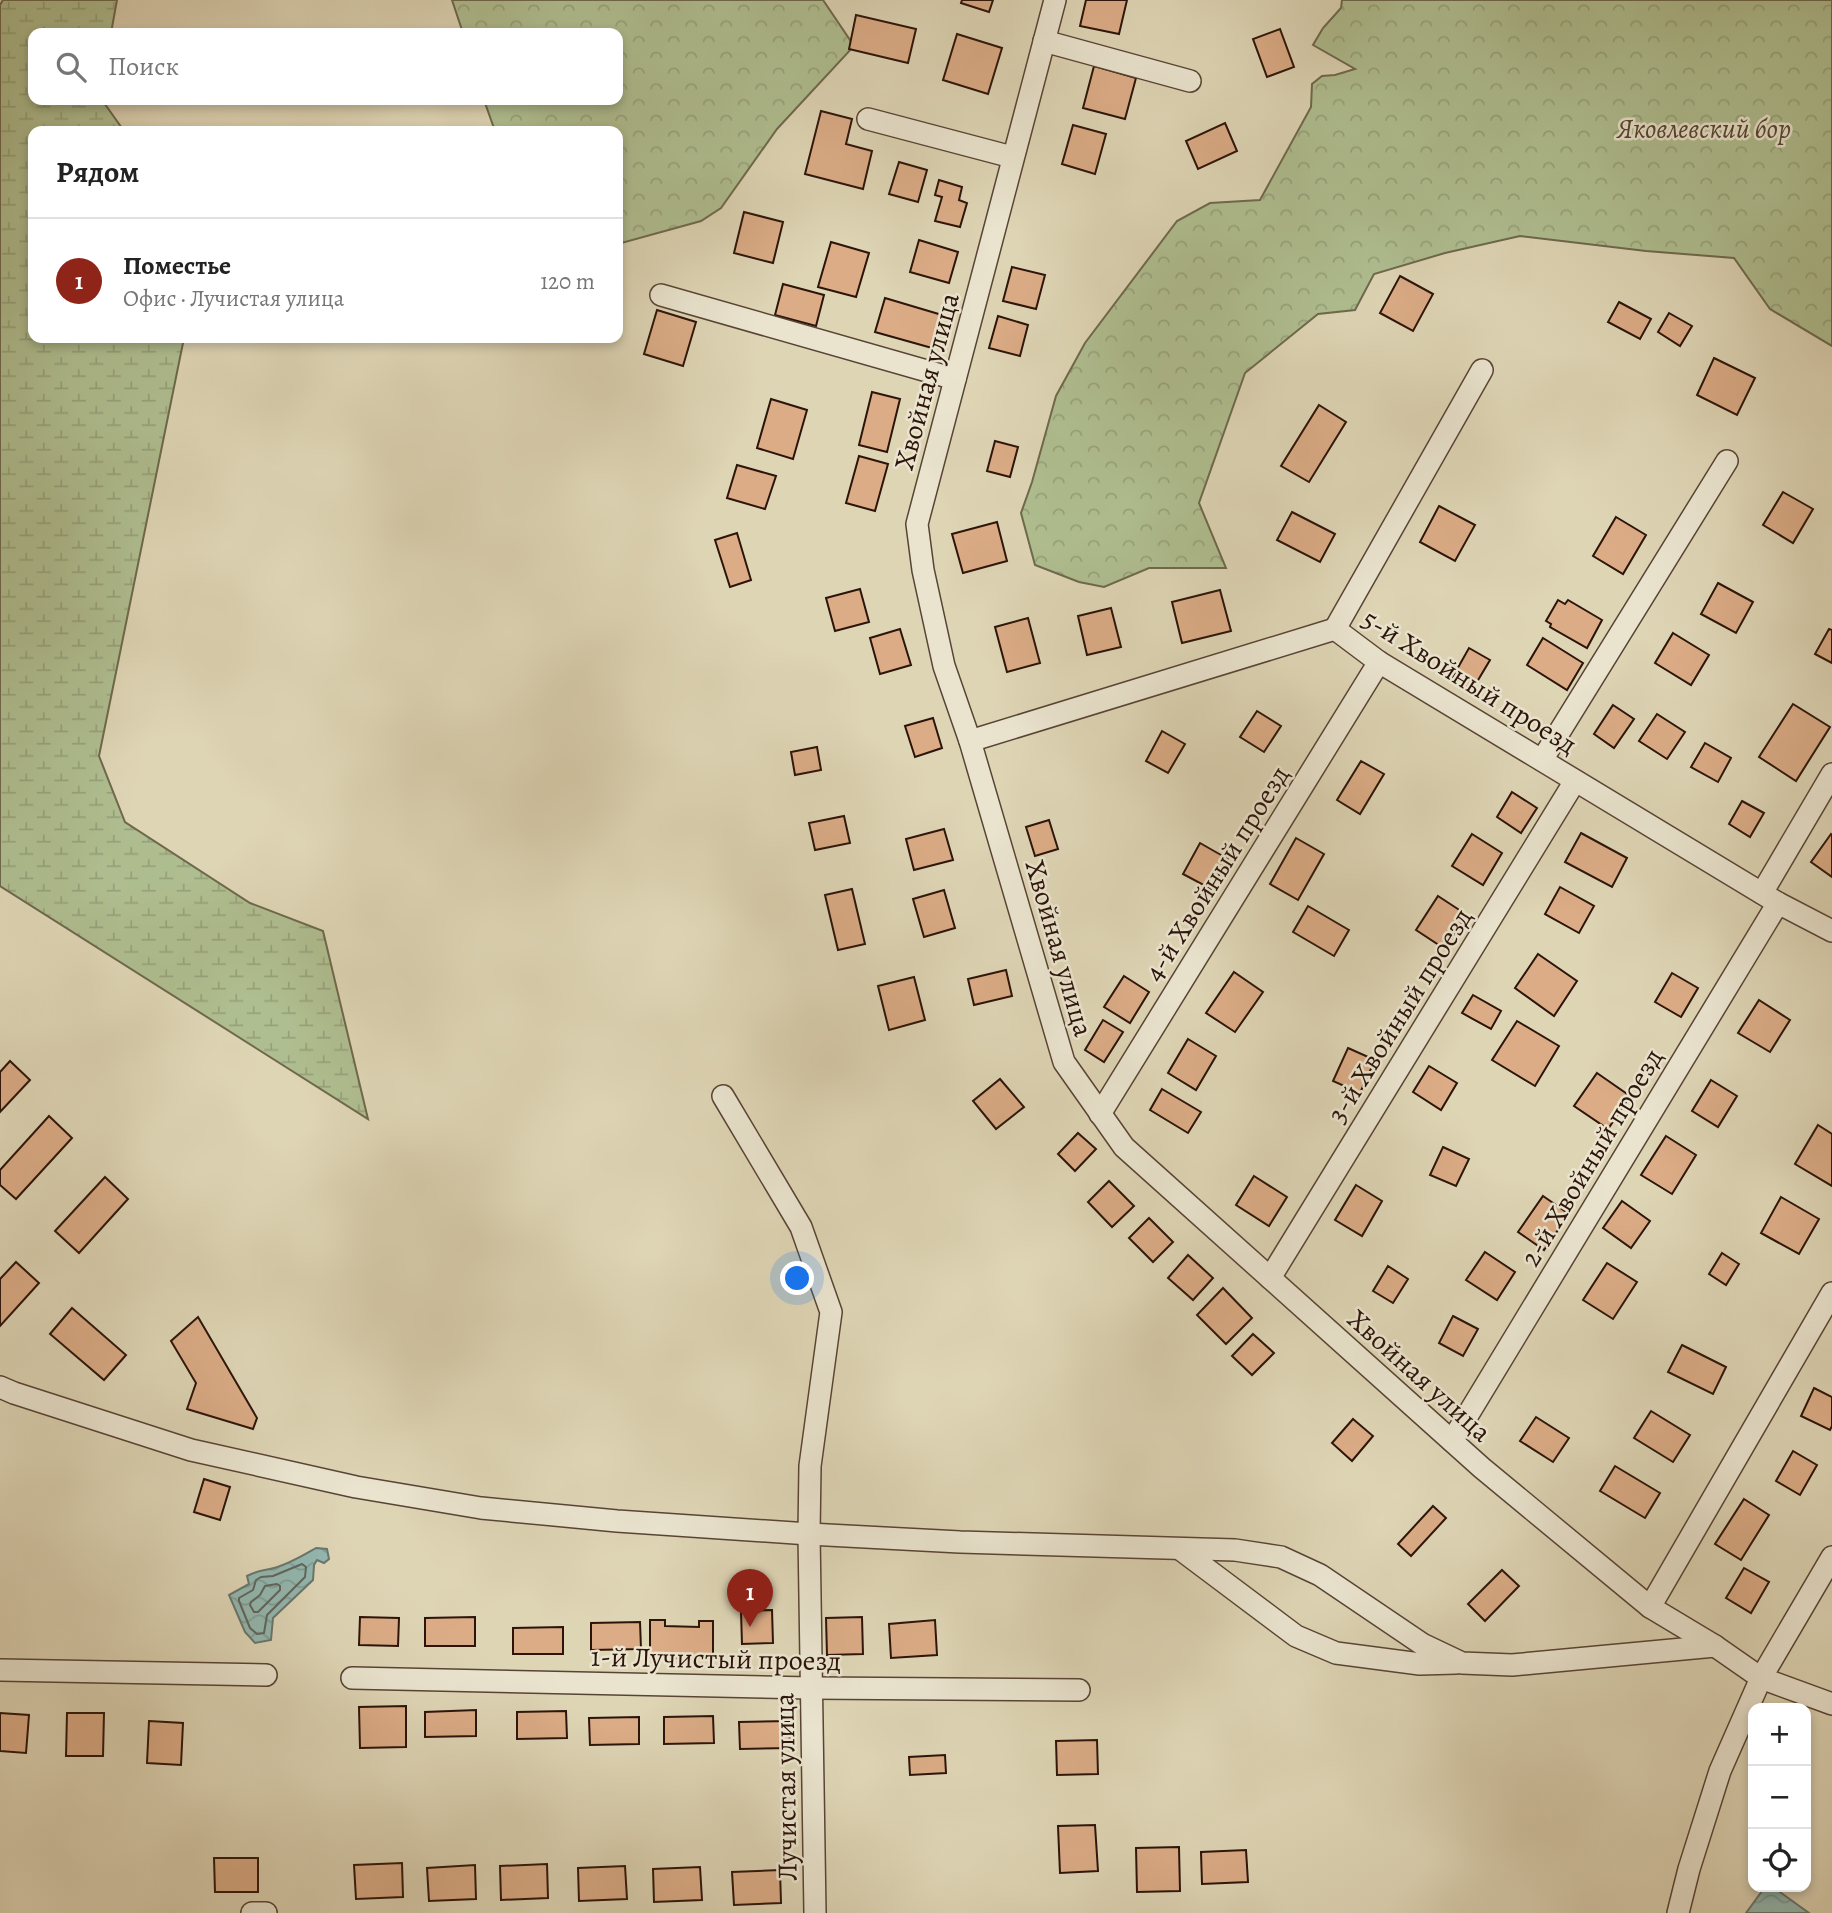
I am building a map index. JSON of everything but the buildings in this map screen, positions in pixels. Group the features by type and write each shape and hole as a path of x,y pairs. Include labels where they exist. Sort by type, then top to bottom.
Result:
{"street":[{"name":"Хвойная улица","path":"1055,0 917,524 923,570 944,666 970,741 1064,1062 1124,1147 1482,1468 1650,1607 1715,1646 1761,1678 1832,1704"},
{"path":"1044,41 1190,81"},
{"path":"868,119 1012,157"},
{"path":"661,295 955,379"},
{"path":"1335,629 1482,370"},
{"path":"1542,761 1727,461"},
{"name":"5-й Хвойный проезд","path":"970,741 1335,629 1379,662 1770,898 1832,931"},
{"name":"4-й Хвойный проезд","path":"1100,1114 1379,662"},
{"name":"2-й Хвойный проезд","path":"1452,1441 1770,898 1832,774"},
{"name":"3-й Хвойный проезд","path":"1270,1278 1575,781"},
{"name":"Лучистая улица","path":"723,1096 801,1227 831,1312 810,1466 808,1534 815,1913"},
{"path":"1650,1607 1832,1293"},
{"path":"0,1387 191,1450 356,1488 481,1508 617,1521 808,1534 960,1542 1235,1550 1281,1557 1320,1575 1422,1644 1462,1663"},
{"path":"1180,1549 1296,1636 1336,1653 1420,1664 1512,1665 1715,1646"},
{"path":"1678,1913 1720,1771 1761,1678 1832,1557"},
{"path":"0,1670 266,1675"},
{"name":"1-й Лучистый проезд","path":"352,1678 811,1688 1079,1690"},
{"path":"252,1913 266,1913"}],"green space":[{"path":"3,0 117,0 112,28 28,28 28,105 106,105 120,126 28,126 28,343 183,343 99,756 125,822 250,903 323,931 368,1119 0,886 0,5"},
{"path":"452,0 823,0 854,46 777,129 721,208 701,221 623,243 623,126 493,126 486,105 623,105 623,28 461,28"},
{"name":"Яковлевский бор","path":"1342,0 1832,0 1832,346 1770,309 1734,258 1520,236 1445,253 1374,274 1355,310 1318,314 1245,373 1199,503 1226,568 1149,568 1104,587 1079,582 1035,565 1021,513 1056,396 1085,343 1177,221 1210,203 1260,200 1311,107 1312,84 1322,76 1355,69 1313,45 1323,28 1341,8"}],"water":[{"path":"316,1548 327,1549 329,1559 324,1563 317,1560 313,1580 273,1618 271,1640 255,1643 245,1632 229,1595 249,1584 247,1576 295,1560"},
{"path":"1761,1892 1780,1892 1809,1913 1746,1913"}],"place":[{"name":"Поместье","path":"750,1627"}]}
